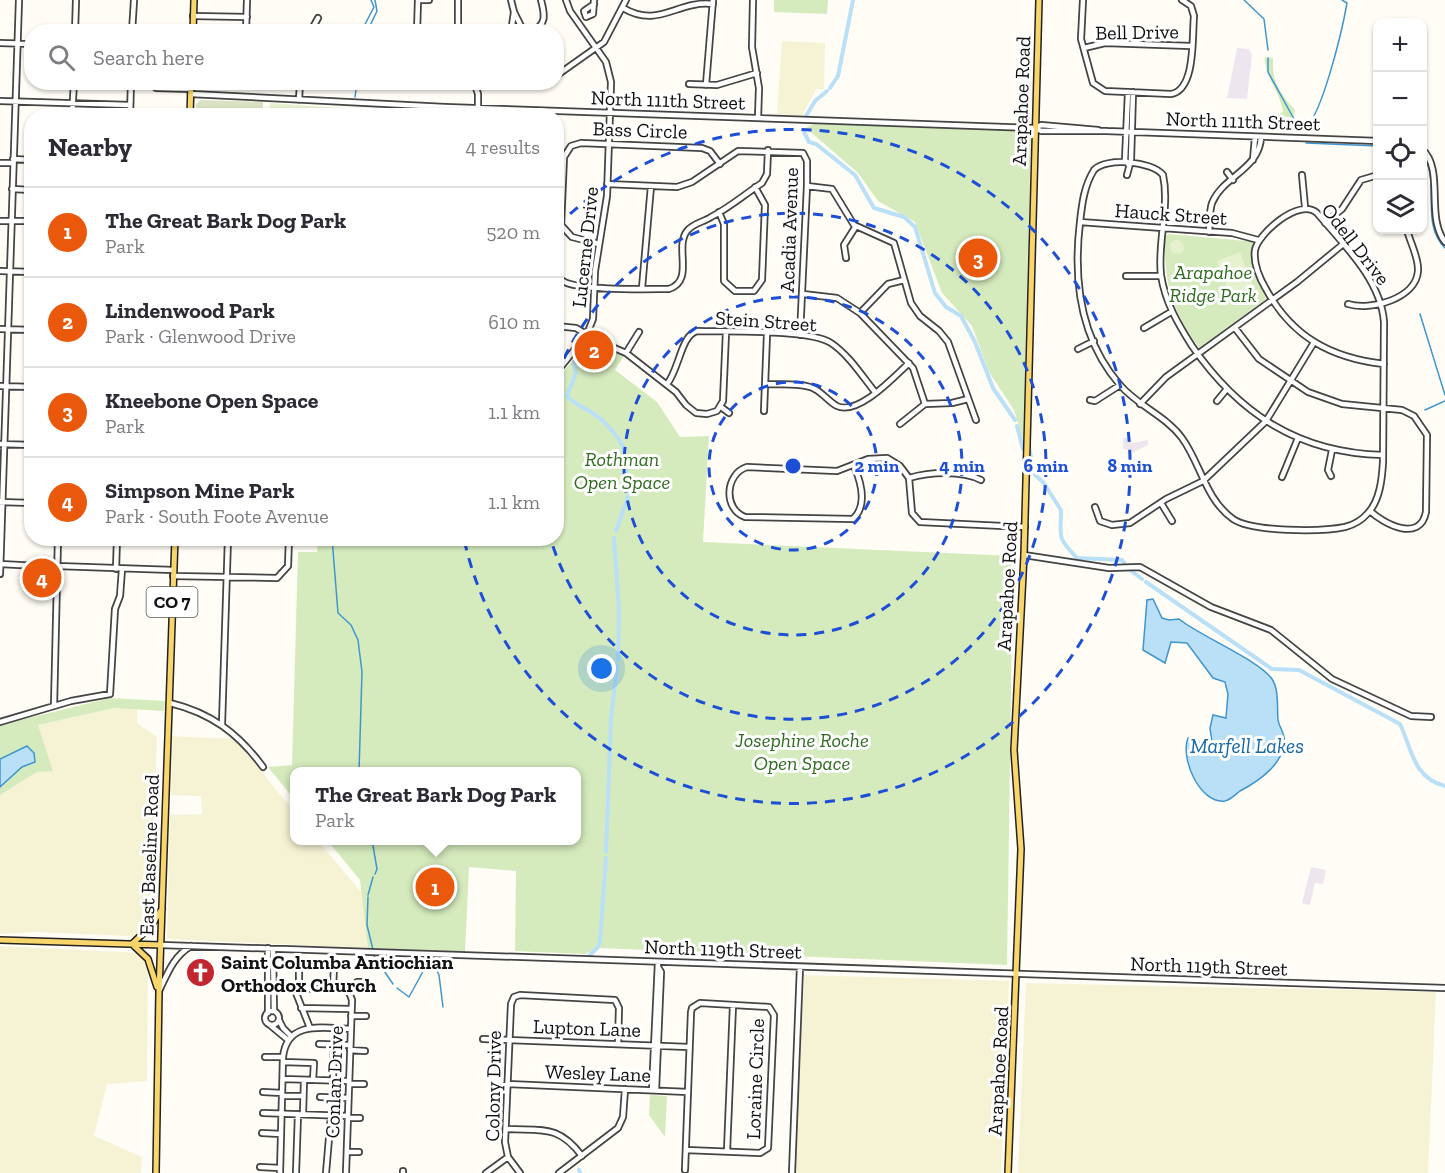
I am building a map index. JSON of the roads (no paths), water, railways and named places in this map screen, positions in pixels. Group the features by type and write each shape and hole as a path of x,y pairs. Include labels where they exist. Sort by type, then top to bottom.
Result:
{"main road":[{"path":"193,24 194,0"},
{"name":"Arapahoe Road","path":"1008,1173 1018,974 1021,843 1014,769 1025,527 1039,0"},
{"path":"190,108 191,90"},
{"name":"East Baseline Road","path":"156,1173 159,992 175,546"},
{"path":"159,992 148,959 132,944 151,926 163,907"},
{"name":"North 119th Street","path":"0,940 161,945"}],"street":[{"path":"0,574 2,386 7,329 19,0"},
{"path":"75,24 76,0"},
{"path":"132,24 134,0"},
{"path":"247,0 247,24"},
{"path":"418,24 419,0 429,0"},
{"path":"458,0 458,24"},
{"path":"511,0 520,24"},
{"path":"541,0 545,14 541,24"},
{"name":"Lucerne Drive","path":"564,363 586,334 592,319 607,184 610,73 597,48 570,11 566,0"},
{"path":"564,71 597,48 611,34 626,0"},
{"path":"753,0 752,47 757,73 759,118"},
{"path":"1083,0 1081,39 1096,87 1106,92 1175,93 1186,84 1194,16 1190,5 1182,0"},
{"path":"623,8 643,16 653,17 691,4 713,2 706,85"},
{"path":"512,24 514,12"},
{"path":"193,16 247,17"},
{"path":"315,24 318,18"},
{"path":"0,43 24,44"},
{"name":"Bell Drive","path":"1084,48 1105,43 1191,46"},
{"path":"689,84 726,83 757,73"},
{"path":"73,108 74,90"},
{"path":"0,101 130,105 131,90"},
{"name":"North 111th Street","path":"209,90 299,100 500,108"},
{"path":"299,100 300,90"},
{"path":"477,90 478,107"},
{"path":"1127,175 1128,164 1131,160 1129,132 1131,92"},
{"name":"North 111th Street","path":"564,111 1035,128 1041,131 1085,133 1107,131 1373,141"},
{"path":"1209,232 1211,206 1219,192 1253,160 1261,148 1258,137"},
{"name":"Bass Circle","path":"564,157 568,149 575,144 702,147 710,151 720,164"},
{"path":"564,282 568,285 595,287 669,289 677,285 682,275 685,234 692,226 719,212 755,187 767,174 768,150"},
{"name":"Acadia Avenue","path":"607,184 684,185 738,151 768,150 803,153 807,161 807,186 801,335"},
{"path":"1427,157 1431,163 1436,221 1445,242"},
{"path":"0,163 24,160"},
{"path":"1235,328 1259,359 1308,392 1342,404 1395,409 1414,416 1427,435 1425,518 1415,528 1403,528 1386,523 1370,511 1360,520 1343,528 1250,527 1226,513 1203,481 1182,438 1163,419 1140,404 1120,385 1094,341 1084,317 1077,286 1076,255 1087,183 1094,170 1107,163 1148,165 1162,175 1164,186 1161,276 1172,312 1198,354 1226,390 1266,421 1298,438 1332,450 1383,455"},
{"path":"1162,175 1170,172"},
{"path":"1227,172 1233,180"},
{"path":"1302,175 1305,207 1295,209 1258,240 1255,262 1272,300 1288,322 1313,344 1344,357 1384,364"},
{"path":"1325,223 1342,209 1362,179 1373,176"},
{"path":"642,288 651,186"},
{"path":"807,186 832,189 856,226 894,243 915,309 948,342 976,420"},
{"path":"719,212 724,224 724,281 735,291 754,291 762,280 765,205 755,187"},
{"path":"12,189 24,190"},
{"name":"Odell Drive","path":"1305,207 1314,210 1325,223 1374,285 1382,302 1384,322 1383,455 1379,489 1370,511"},
{"path":"0,221 24,221"},
{"name":"Hauck Street","path":"1080,222 1244,234 1258,240"},
{"path":"846,258 844,245 856,226"},
{"name":"Bass Circle","path":"564,231 572,237 599,244"},
{"path":"1348,304 1361,306 1382,302 1406,292 1416,281 1418,266 1408,234"},
{"path":"1140,404 1166,377 1235,328 1342,245"},
{"path":"0,271 24,272"},
{"path":"1126,276 1161,276"},
{"path":"860,313 888,284 904,280"},
{"path":"803,294 837,298 860,313 909,363 925,404"},
{"path":"1144,328 1172,312"},
{"path":"564,327 576,328 626,353 667,384 696,413 707,414 721,407"},
{"path":"0,329 24,330"},
{"name":"Stein Street","path":"667,384 678,366 689,334 697,331 726,332 821,338 832,344 875,392"},
{"path":"626,353 639,332"},
{"path":"721,407 726,332"},
{"path":"764,411 767,334"},
{"path":"1078,349 1094,341"},
{"path":"1095,507 1100,521 1118,526 1139,519 1161,503 1203,481 1266,421 1313,344"},
{"path":"765,384 807,386 845,408 859,405 909,363"},
{"path":"807,386 808,378"},
{"path":"1090,400 1095,401 1120,385"},
{"path":"2,386 24,387"},
{"path":"1216,401 1226,390"},
{"path":"900,424 925,404 952,403 968,399"},
{"path":"721,407 729,413"},
{"path":"1282,477 1298,438"},
{"path":"2,444 24,445"},
{"path":"1330,476 1328,470 1332,450"},
{"path":"854,466 861,482 861,508 853,519 745,517 737,514 731,506 733,474 747,467 837,471 868,459 887,458 900,466 909,478 912,513 920,522 1025,527"},
{"path":"909,478 929,474 973,476 981,480"},
{"path":"1,502 24,503"},
{"path":"1161,503 1172,521"},
{"path":"54,706 58,546"},
{"path":"0,722 54,706 110,694 115,609 120,596 118,546"},
{"path":"222,723 228,546"},
{"path":"57,567 226,577 280,577 286,571 289,546"},
{"path":"1024,555 1109,568 1140,567 1211,607 1271,630 1332,679 1412,716 1431,717"},
{"path":"0,564 38,566"},
{"path":"170,703 200,711 222,723 238,737 263,767"},
{"name":"North 119th Street","path":"161,945 658,964 1445,988"},
{"path":"159,992 171,966 180,954 192,946"},
{"path":"271,949 271,1012 266,1020 289,1038"},
{"path":"271,949 271,1012"},
{"path":"300,964 296,988 310,1028"},
{"path":"654,1090 661,972 658,964"},
{"path":"333,989 334,965"},
{"path":"792,1173 800,967"},
{"path":"272,987 333,989 350,992 357,982 366,982"},
{"name":"Conlan Drive","path":"346,1173 351,1029 350,992"},
{"name":"Colony Drive","path":"520,1173 508,1157 506,1130 511,1004 514,997 611,999 618,1002 618,1044"},
{"name":"Loraine Circle","path":"685,1170 689,1047 691,1012 694,1006 700,1003 772,1008 774,1015 768,1148 760,1153 686,1150"},
{"path":"727,1151 733,1005"},
{"path":"302,1008 351,1009"},
{"path":"271,1012 279,1015 282,1028 289,1038"},
{"path":"351,1016 366,1016"},
{"path":"270,1025 279,1020"},
{"path":"260,1167 280,1170 283,1060 289,1038 310,1028 351,1029"},
{"name":"Lupton Lane","path":"483,1039 689,1047"},
{"path":"319,1044 334,1044 365,1051"},
{"path":"333,1080 334,1044"},
{"path":"265,1057 314,1063 313,1080"},
{"path":"283,1079 333,1080 364,1084"},
{"path":"296,1173 304,1080"},
{"name":"Wesley Lane","path":"507,1084 688,1092"},
{"path":"560,1173 618,1128 623,1117 625,1089"},
{"path":"263,1092 303,1096"},
{"path":"320,1097 348,1098"},
{"path":"263,1113 360,1118"},
{"path":"326,1173 331,1115"},
{"path":"506,1130 559,1133 570,1140 582,1156"},
{"path":"262,1133 281,1134"},
{"path":"346,1152 359,1152"},
{"path":"486,1173 508,1157"}],"water":[{"name":"Marfell Lakes","path":"1153,599 1162,618 1179,619 1255,664 1274,683 1277,693 1278,720 1284,737 1281,755 1263,776 1225,801 1216,800 1207,795 1200,787 1189,767 1186,746 1188,738 1206,745 1212,742 1210,728 1213,715 1226,718 1228,694 1225,682 1213,678 1187,643 1171,642 1165,663 1143,650 1147,600"},
{"path":"27,746 34,753 35,762 22,767 0,787 0,759"}],"waterway":[{"path":"365,24 374,7 371,0"},
{"path":"371,24 377,11 375,0"},
{"path":"830,88 838,76 853,0"},
{"path":"1244,0 1264,19 1268,50"},
{"path":"1300,132 1308,126 1315,113 1330,75 1347,3 1342,0"},
{"path":"1268,58 1268,72 1294,119"},
{"path":"355,97 356,90"},
{"path":"806,116 815,101 827,91"},
{"path":"803,130 809,142 816,144 855,175 874,208 904,217 915,227 935,293 946,307 961,316 975,342 993,388 1015,420"},
{"path":"1306,143 1373,146"},
{"path":"1427,162 1433,226 1437,238 1445,248"},
{"path":"1420,314 1445,395"},
{"path":"574,362 576,373 567,396 604,422 624,449 631,488 616,531"},
{"path":"1425,410 1445,401"},
{"path":"1017,426 1023,449"},
{"path":"1029,448 1035,475 1043,482 1061,510 1061,536 1070,551 1077,558 1122,560 1125,564"},
{"path":"614,538 619,609 618,660"},
{"path":"333,546 338,613 351,625 358,640 362,672 359,767"},
{"path":"1130,570 1142,579"},
{"path":"1146,582 1272,669 1299,670 1400,724 1420,769 1434,782 1445,786"},
{"path":"606,852 611,719 617,666"},
{"path":"373,845 377,869 375,874"},
{"path":"588,957 598,947 600,941 606,858"},
{"path":"368,895 373,877"},
{"path":"368,897 367,925 373,950"},
{"path":"374,956 393,984"},
{"path":"397,988 409,997 426,966 433,962 439,975 443,1007"}],"place":[{"name":"Kneebone Open Space","path":"978,258"},
{"name":"Lindenwood Park","path":"594,350"},
{"name":"Simpson Mine Park","path":"42,578"},
{"name":"The Great Bark Dog Park","path":"435,887"},
{"name":"Saint Columba Antiochian Orthodox Church","path":"200,973"}],"park label":[{"name":"Arapahoe Ridge Park","path":"1213,284"},
{"name":"Rothman Open Space","path":"622,470"},
{"name":"Josephine Roche Open Space","path":"802,752"}]}
